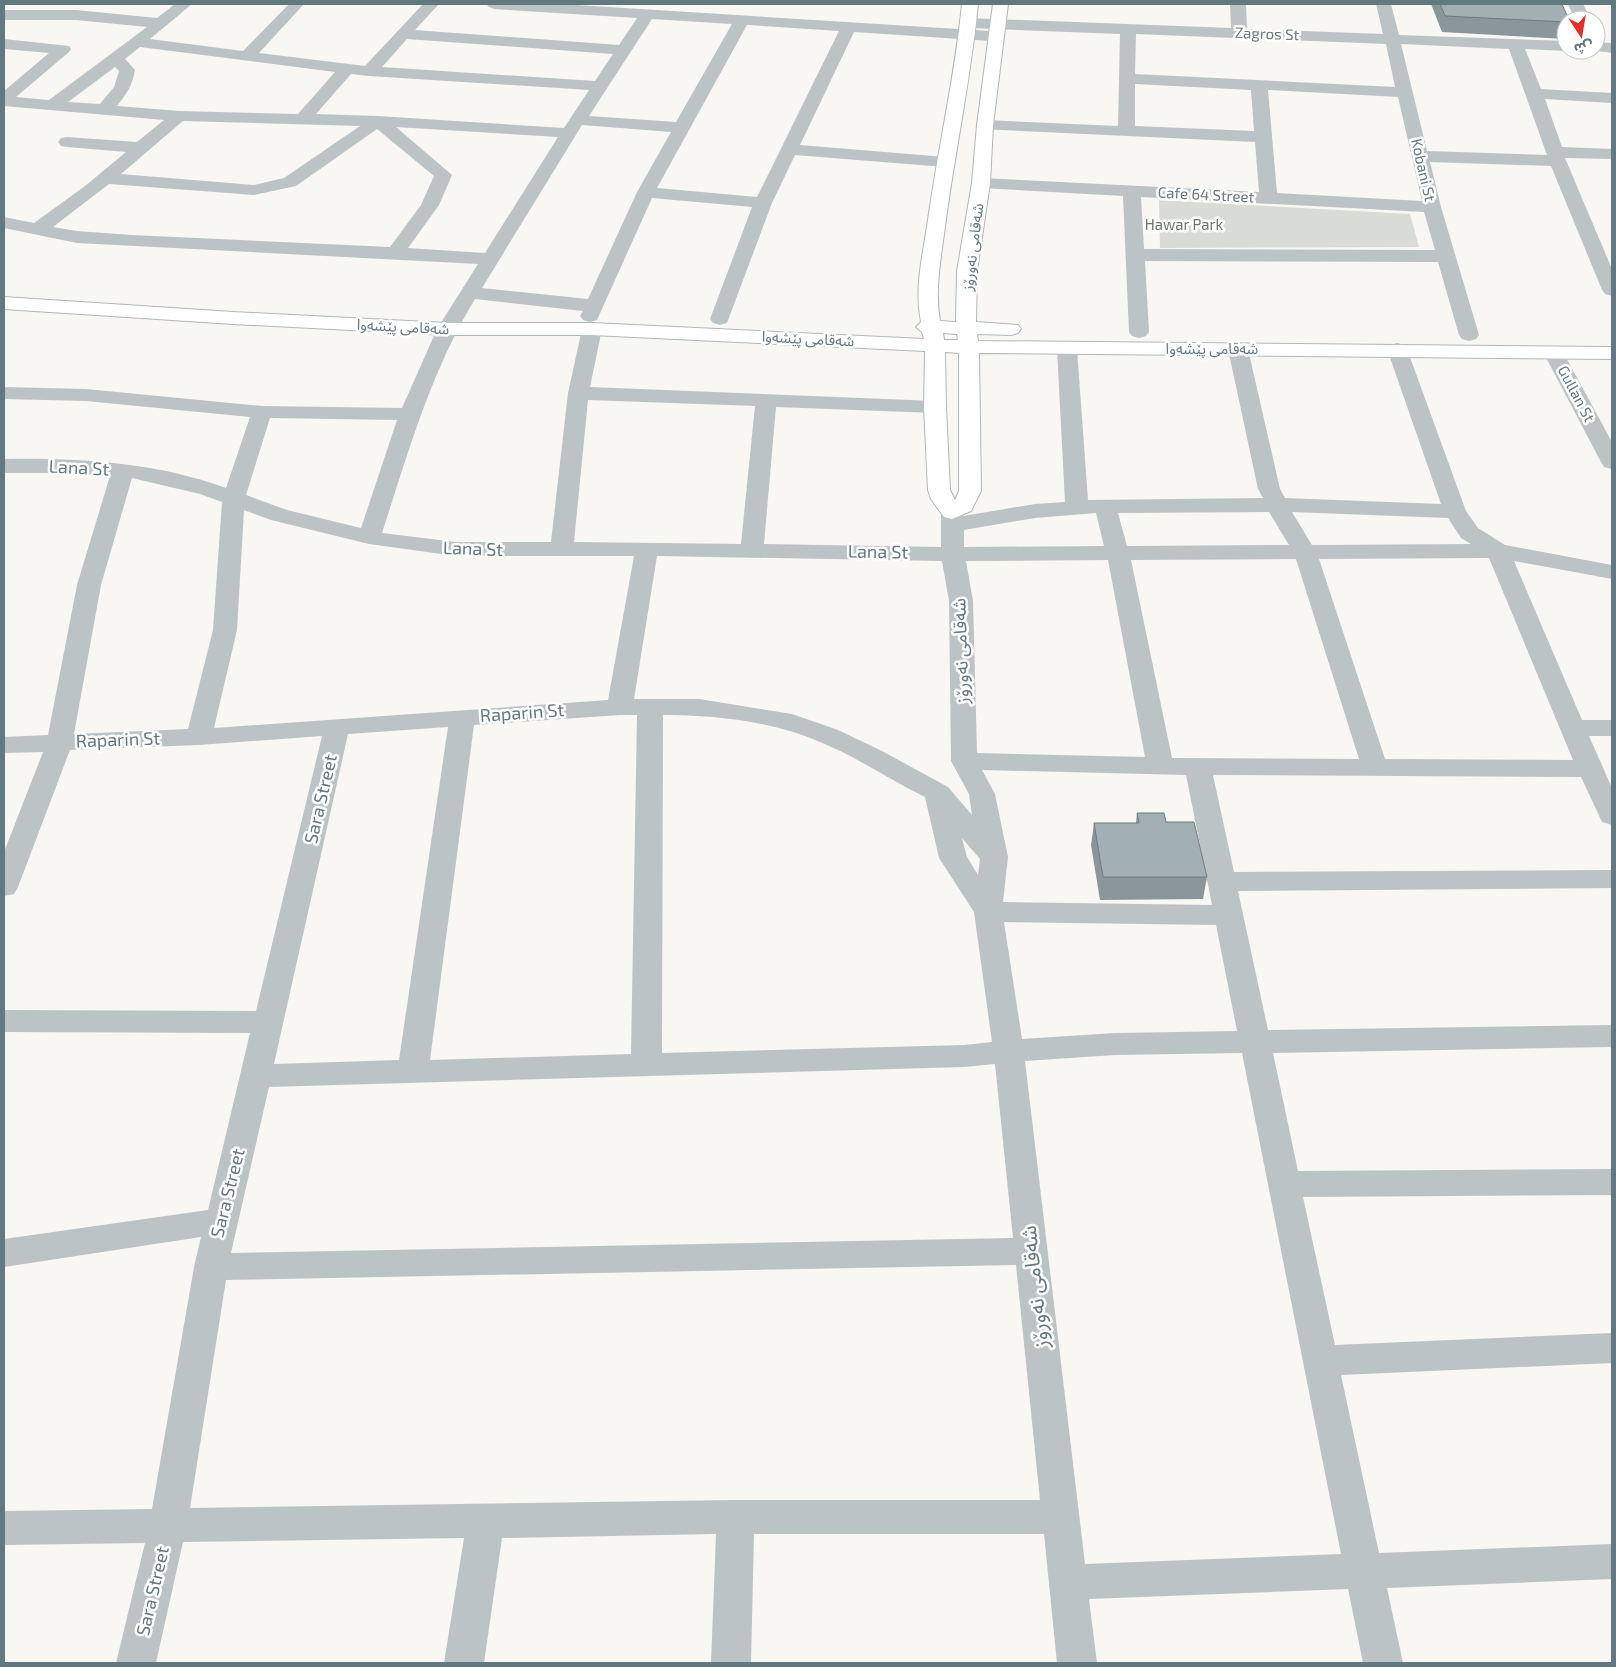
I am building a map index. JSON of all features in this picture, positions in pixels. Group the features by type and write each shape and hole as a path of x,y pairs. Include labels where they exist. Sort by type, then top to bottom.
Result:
{"main road":[{"name":"شەقامی نەورۆز","path":"968,20 945,162 928,282 927,304 933,336 939,490 952,519 963,506 970,491 967,271 980,183 985,125 1001,4"},
{"name":"شەقامی پێشەوا","path":"4,289 230,304 451,323"},
{"name":"شەقامی پێشەوا","path":"4,303 233,318 451,323 592,317 720,319 933,336"},
{"name":"شەقامی پێشەوا","path":"592,317 968,337 1139,332 1612,335"},
{"name":"شەقامی پێشەوا","path":"968,337 1067,349 1612,353"}],"street":[{"path":"53,105 116,59 158,23 184,4"},
{"path":"246,57 297,4"},
{"path":"369,71 431,4"},
{"name":"Zagros St","path":"494,4 575,6 647,14 709,11 742,20 849,27 968,20 997,30 1128,29 1556,46"},
{"path":"1238,4 1239,34"},
{"name":"Kobani St","path":"1384,4 1432,207 1469,334"},
{"path":"369,537 410,414 451,323 573,126 647,14"},
{"path":"4,15 76,15 158,23"},
{"path":"562,550 578,394 592,317 646,192 742,20"},
{"path":"720,319 763,203 849,27"},
{"path":"1126,132 1128,29"},
{"path":"403,34 624,50"},
{"path":"136,42 369,71 600,86"},
{"path":"4,44 63,49 4,100"},
{"path":"1515,44 1535,94 1556,156 1593,249 1612,290"},
{"path":"104,110 120,92 127,80 127,70 116,59"},
{"path":"304,118 348,68"},
{"path":"1128,79 1405,92"},
{"path":"1259,85 1268,198"},
{"path":"1535,94 1612,98"},
{"path":"4,100 30,104 179,116 682,128"},
{"path":"4,119 30,104"},
{"path":"38,229 61,214 106,178 179,116"},
{"path":"106,178 254,190 290,182 378,120"},
{"path":"378,120 443,175 442,184 436,194 395,253"},
{"path":"985,125 1263,137"},
{"path":"67,142 141,148"},
{"path":"790,149 945,162"},
{"path":"1420,156 1612,154"},
{"name":"Cafe 64 Street","path":"980,183 1432,207"},
{"path":"1132,191 1139,332"},
{"path":"646,192 763,203"},
{"path":"4,223 77,237 490,259"},
{"path":"1593,249 1612,249"},
{"path":"1135,255 1445,256"},
{"path":"469,293 592,317"},
{"path":"1067,349 1077,507"},
{"path":"1238,349 1269,490 1286,524 1305,552 1374,766"},
{"path":"1398,350 1456,511 1469,533 1498,551 1612,572"},
{"name":"Gullan St","path":"1553,352 1612,462"},
{"path":"4,393 86,395 262,412 410,414"},
{"path":"578,394 936,407"},
{"path":"752,550 766,401"},
{"path":"199,737 225,630 233,499 262,412"},
{"name":"Lana St","path":"6,471 74,466 123,470 208,489 279,515 369,537 420,546 456,549 752,550 953,554 1498,551"},
{"path":"4,887 60,742 89,585 123,470"},
{"path":"952,519 1105,506 1278,505 1456,511"},
{"path":"1105,506 1118,554 1160,766"},
{"name":"شەقامی نەورۆز","path":"952,519 953,554 961,601 964,761 982,794 994,857 988,912 1009,1052 1077,1663"},
{"path":"620,707 647,549"},
{"path":"1498,551 1590,769 1612,816"},
{"path":"646,1065 650,706"},
{"name":"Raparin St","path":"4,745 199,737 620,707 698,707 783,720 829,736 873,757 938,793 994,857"},
{"path":"413,1072 462,718"},
{"name":"Sara Street","path":"136,1663 168,1525 211,1267 270,1022 337,726"},
{"path":"1574,728 1612,728"},
{"path":"938,793 964,761 1160,766 1590,769"},
{"path":"1198,766 1383,1663"},
{"name":"شەقامی نەورۆز","path":"938,793 953,858 988,912"},
{"path":"1222,882 1612,879"},
{"path":"988,912 1229,915"},
{"path":"4,1021 270,1022"},
{"path":"257,1076 955,1056 1049,1047 1115,1044 1612,1036"},
{"path":"1284,1184 1612,1182"},
{"path":"4,1253 222,1221"},
{"path":"211,1267 1031,1251"},
{"path":"1321,1361 1612,1348"},
{"path":"4,1528 734,1517 1061,1517"},
{"path":"731,1663 734,1517"},
{"path":"464,1663 485,1522"},
{"path":"1068,1582 1612,1562"}],"green space":[{"name":"Hawar Park","path":"1159,200 1410,214 1419,247 1160,248"}],"building":[{"path":"1440,4 1562,4 1565,10 1556,10 1556,22 1445,16"},
{"path":"1137,813 1164,813 1166,822 1194,822 1207,877 1103,877 1094,823 1139,823"}]}
